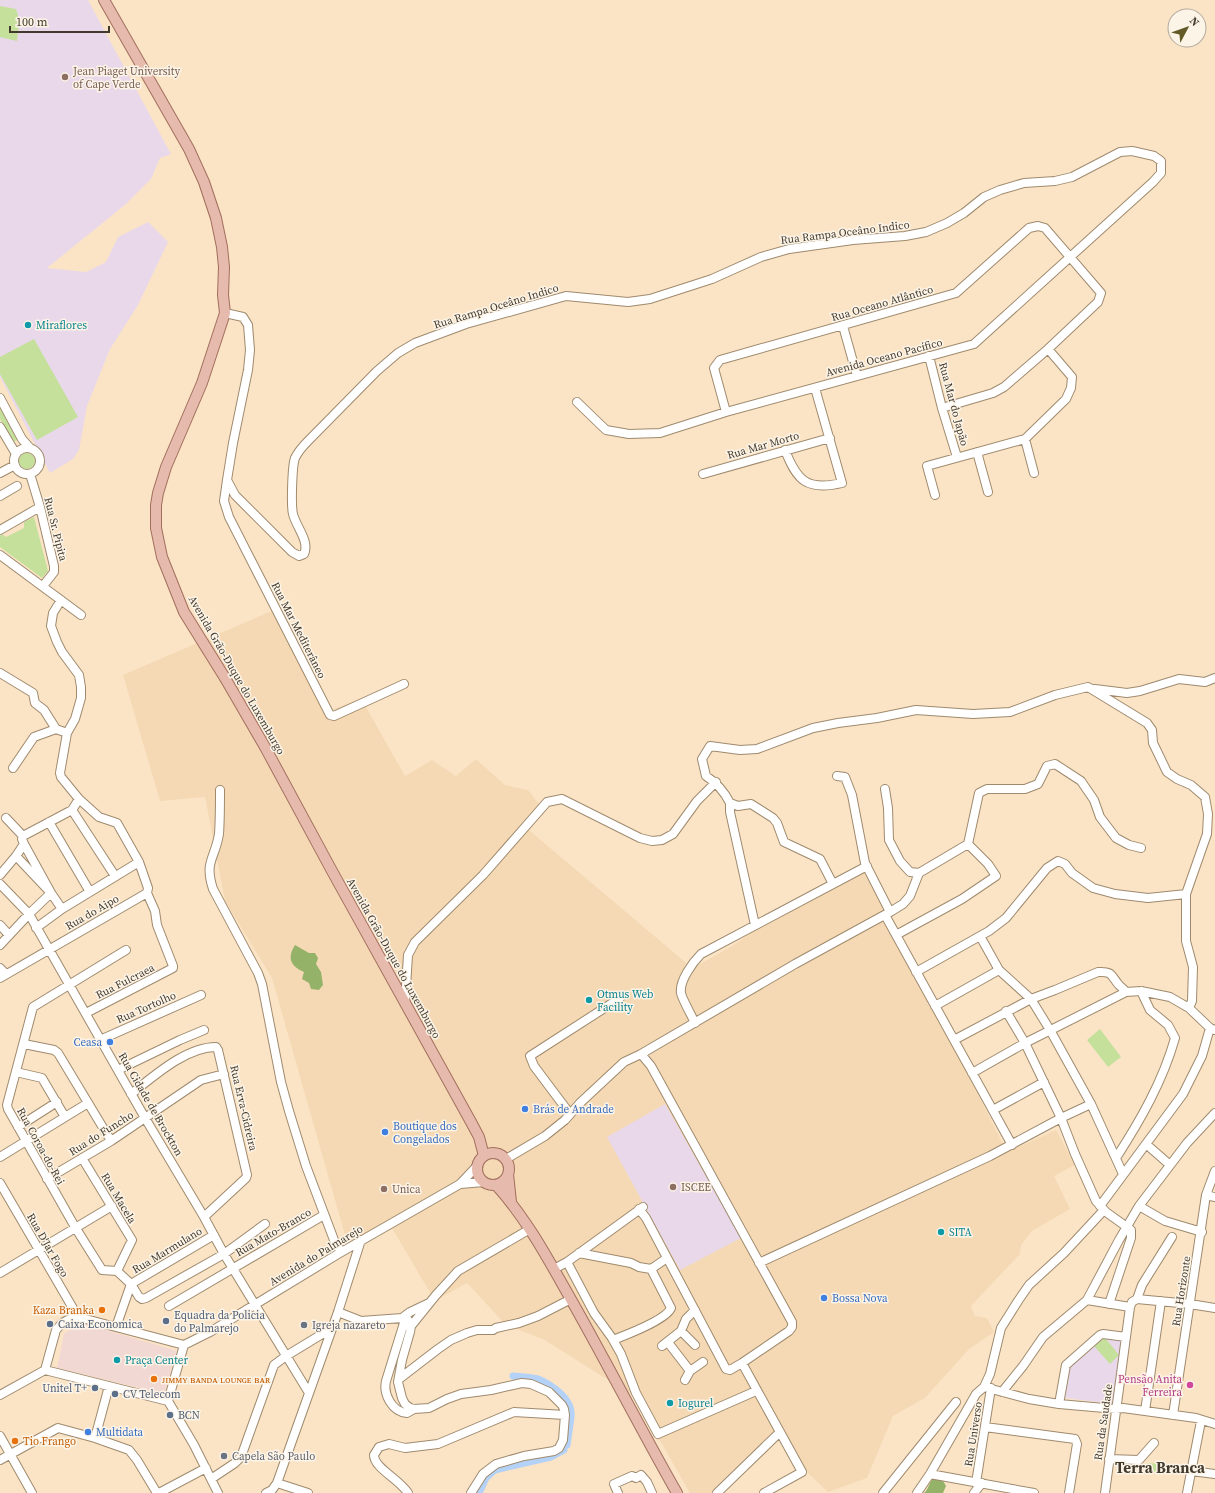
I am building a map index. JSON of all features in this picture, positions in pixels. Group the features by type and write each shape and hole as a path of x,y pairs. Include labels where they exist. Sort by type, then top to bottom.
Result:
{"main road":[{"name":"Avenida Grão-Duque do Luxemburgo","path":"104,0 189,149 204,182 213,208 222,246 225,314 202,383 160,483 156,505 156,528 162,557 184,612 261,740 479,1137 485,1158"},
{"path":"508,1174 504,1181 496,1185 484,1182 478,1173 485,1158 500,1155 506,1159 509,1166 508,1174 511,1202"},
{"path":"496,1185 511,1202 530,1229 554,1269 677,1493"}],"street":[{"name":"Rua Rampa Oceâno Indico","path":"227,480 235,494 292,552 299,556 304,554 306,545 293,514 295,459 300,450 308,441 377,371 398,353 415,343 466,324 566,296 628,302 650,299 712,279 761,257 789,249 853,240 905,236 926,232 964,214 984,197 1000,190 1024,183 1054,181 1072,177 1120,152 1139,152 1154,156 1161,161 1161,173 1152,182"},
{"name":"Avenida Oceano Pacífico","path":"578,402 606,430 629,434 660,433 726,412 974,344 1152,182"},
{"name":"Rua Oceano Atlântico","path":"726,412 714,368 720,360 956,293 1028,228 1038,226 1045,228 1101,293 1098,302 1048,349"},
{"path":"225,314 242,317 248,324 250,350 248,370 227,480"},
{"path":"843,326 857,376"},
{"path":"935,495 927,466 1025,439 1066,399 1071,388 1072,377 1048,349 1004,387 993,393 942,408"},
{"name":"Rua Mar do Japão","path":"929,356 942,408 957,457"},
{"path":"785,450 793,470 810,484 827,486 842,483 815,388"},
{"path":"0,398 22,439 30,448 37,452 40,460 38,468 35,472 26,474 19,471 15,465 16,454 0,427"},
{"name":"Rua Mar Morto","path":"702,474 830,438"},
{"path":"1025,439 1034,473"},
{"path":"16,454 22,449 30,448"},
{"path":"977,452 988,492"},
{"path":"0,473 15,465"},
{"name":"Rua Sr. Pipita","path":"30,474 40,507 55,569 43,586"},
{"name":"Rua Mar Mediterâneo","path":"227,480 224,501 229,517 330,715 334,716 404,684"},
{"path":"0,496 18,486"},
{"path":"0,530 40,507"},
{"path":"0,555 81,615"},
{"path":"62,600 53,613 51,626 57,642 79,675 81,683 81,698 75,719 67,733 60,773 61,777 79,799 99,817 117,822 138,862 148,888 146,893"},
{"path":"0,673 32,693 35,703 44,710 56,729 67,733"},
{"path":"755,925 730,812 730,803 726,794 716,782 706,776 702,759 710,746 740,750 757,749 813,728 916,710 973,714 1010,712 1055,695 1088,687 1106,691 1127,693 1140,691 1179,679 1205,682 1215,678"},
{"path":"1088,687 1147,723 1152,730 1153,743 1167,772 1177,780 1191,785 1205,797 1208,814 1207,834 1186,894 1186,941 1193,967 1192,1001 1189,1008"},
{"path":"13,768 34,737 56,729"},
{"path":"885,789 888,808 889,840 900,861 910,872 919,873 968,844 979,793 987,789 1025,789 1038,784 1047,766 1055,764 1081,781 1094,800 1100,817 1116,838 1129,845 1141,848"},
{"path":"837,776 845,777 852,795 865,863 888,913 896,935 1012,1145"},
{"path":"405,1003 408,955 415,942 483,875 547,802 562,799 640,838 652,841 662,840 673,834 696,801 716,782"},
{"path":"220,790 219,834 210,860 210,879 213,889 256,968 262,984 281,1082 306,1166 324,1215 340,1252"},
{"path":"0,875 16,856 24,840 49,822 72,810 79,799"},
{"path":"730,803 738,806 751,804 773,818 777,823 784,842 820,859 833,884"},
{"path":"72,810 115,876"},
{"path":"6,818 24,840 51,893 62,909"},
{"path":"49,822 90,892"},
{"path":"896,935 962,900 996,876 988,864 968,844"},
{"path":"16,856 51,893"},
{"path":"916,972 980,936 1006,918 1047,868 1058,861 1065,864 1072,873 1093,888 1115,894 1148,898 1186,894"},
{"path":"36,928 62,909 138,862"},
{"path":"695,1023 681,993 684,978 701,954 867,866"},
{"path":"506,1159 545,1136 565,1120 580,1103 624,1062 641,1054 795,964 903,904 910,896 919,873"},
{"name":"Rua Cidade de Brockton","path":"0,884 29,914 131,1094 204,1216 224,1254 309,1393"},
{"path":"0,945 51,893"},
{"name":"Rua do Aipo","path":"2,973 49,950 146,893"},
{"name":"Rua Fulcraea","path":"86,1013 173,968 157,925 155,911 146,893"},
{"path":"0,925 9,935"},
{"path":"980,936 999,970 1031,999 1050,1030 1091,1104 1124,1174"},
{"name":"Rua Coroa-do-Rei","path":"126,950 33,1007 6,1105 47,1179 102,1270 117,1271 131,1284 142,1299 224,1254"},
{"path":"935,1006 999,970"},
{"path":"954,1040 1031,999 1098,972 1105,971 1112,975 1118,985 1126,992"},
{"path":"1116,1158 1133,1132 1159,1082 1175,1038 1168,1025 1150,1010 1141,991"},
{"path":"972,1073 1025,1043 1126,992 1141,991 1170,997 1189,1008 1213,1029 1202,1056 1183,1094 1124,1174 1102,1208 1064,1253 1029,1285 1001,1328 988,1388"},
{"name":"Rua Tortolho","path":"100,1040 201,995"},
{"path":"570,1114 534,1066 530,1056 620,998"},
{"path":"1006,1011 1025,1043 1044,1082 1096,1201 1126,1228 1131,1230 1131,1238 1109,1304"},
{"path":"118,1070 204,1030"},
{"path":"24,1044 54,1050 58,1053 111,1141"},
{"name":"Rua Erva-Cidreira","path":"131,1094 172,1062 207,1047 216,1047 218,1050 247,1175 246,1178 204,1216"},
{"path":"554,1269 567,1262 641,1208 726,1369 730,1370 742,1363 789,1331 792,1327 792,1322 651,1066 641,1054"},
{"path":"16,1072 42,1078 66,1117"},
{"name":"Rua do Funcho","path":"47,1179 111,1141 201,1080 224,1074"},
{"path":"993,1110 1044,1082"},
{"path":"18,1127 57,1102"},
{"path":"0,1157 88,1103"},
{"path":"759,1263 1012,1145 1061,1118 1091,1104"},
{"path":"1002,1392 1043,1337 1087,1300 1139,1206 1187,1142 1215,1113"},
{"path":"1146,1144 1170,1165"},
{"name":"Rua Macela","path":"82,1158 132,1240 117,1271"},
{"name":"Avenida do Palmarejo","path":"184,1345 210,1332 340,1252 460,1184 485,1158"},
{"name":"Rua Horizonte","path":"1173,1415 1202,1232 1206,1195 1215,1171"},
{"name":"Avenida do Palmarejo","path":"460,1184 484,1182"},
{"name":"Rua D'Jar Fogo","path":"0,1183 78,1317"},
{"path":"1206,1195 1215,1197"},
{"path":"1,1271 112,1206"},
{"path":"1139,1206 1165,1222 1202,1232"},
{"name":"Rua Mato-Branco","path":"169,1306 324,1215"},
{"path":"224,1254 265,1224"},
{"path":"414,1410 405,1404 400,1392 399,1380 402,1360 411,1326 458,1271 530,1229"},
{"name":"Rua Marmulano","path":"131,1284 214,1235"},
{"path":"1137,1299 1142,1285 1172,1237"},
{"path":"266,1493 272,1490 277,1483 338,1312 361,1240"},
{"path":"579,1253 631,1263 639,1267 651,1269 668,1258"},
{"path":"567,1262 594,1313 614,1340 636,1393 658,1434 756,1391"},
{"path":"614,1340 653,1322 670,1311 670,1308 651,1269"},
{"path":"116,1327 131,1284"},
{"path":"399,1380 451,1340 477,1330 493,1330 496,1328 519,1324 571,1299"},
{"path":"1087,1300 1130,1306 1132,1302 1137,1299 1215,1308"},
{"path":"1145,1411 1162,1301"},
{"path":"402,1318 410,1312 431,1303"},
{"name":"Rua da Saudade","path":"1105,1493 1130,1306"},
{"path":"662,1346 681,1331 686,1319 695,1310"},
{"path":"338,1312 361,1321 402,1318 408,1320 411,1326"},
{"path":"45,1370 56,1330 66,1320 78,1317 184,1345 168,1401 206,1468 218,1493"},
{"path":"402,1318 404,1323 386,1380 385,1389 391,1402 397,1410 407,1413 414,1410 430,1408 447,1399 466,1393 490,1390 522,1382 550,1392 562,1405 565,1415 563,1440 559,1448 554,1451 524,1456 496,1464 483,1474 471,1493"},
{"path":"211,1479 235,1463 240,1457 274,1365 332,1328"},
{"path":"681,1331 694,1345"},
{"path":"1059,1404 1066,1365 1100,1335 1103,1334 1126,1337"},
{"path":"670,1345 690,1371"},
{"path":"685,1380 690,1371 703,1362"},
{"path":"742,1363 756,1391 802,1472 764,1493"},
{"path":"0,1395 45,1370 168,1401"},
{"path":"95,1438 109,1386"},
{"path":"917,1493 930,1474 976,1394 988,1388 1029,1399 1059,1404 1123,1408 1196,1418 1215,1424"},
{"name":"Rua Universo","path":"974,1493 979,1483 988,1388"},
{"path":"883,1493 956,1402"},
{"path":"1116,1408 1122,1411 1196,1422 1201,1420"},
{"path":"408,1493 399,1482 376,1464 374,1455 379,1447 388,1444 405,1448 438,1444 514,1412 565,1415"},
{"path":"1187,1493 1201,1420"},
{"path":"985,1427 1075,1440 1077,1444 1069,1493"},
{"path":"0,1460 58,1428 95,1438 129,1450 158,1493 206,1468"},
{"path":"718,1493 780,1432"},
{"path":"0,1436 32,1493"},
{"path":"1109,1459 1139,1460 1154,1443"},
{"path":"1191,1470 1215,1474"},
{"path":"930,1474 1032,1493"},
{"path":"615,1492 614,1484 632,1476 636,1478 641,1475 647,1482 652,1493"},
{"path":"277,1483 308,1493"},
{"path":"290,1488 298,1493"}],"shaded area":[{"name":"Jean Piaget University of Cape Verde","path":"0,0 88,0 171,154 160,158 151,179 126,204 47,268 86,272 106,262 118,237 148,222 168,242 138,305 110,349 87,406 79,450 73,459 50,473 0,377"},
{"path":"281,607 331,710 361,698 405,776 432,760 456,776 476,759 505,785 528,790 539,804 523,825 691,967 700,964 732,946 751,933 865,871 1007,1152 1056,1130 1075,1165 1054,1176 1070,1209 1032,1231 1021,1245 1020,1254 971,1306 975,1316 987,1318 994,1332 969,1349 925,1398 893,1416 867,1478 828,1492 809,1474 784,1433 721,1493 690,1493 635,1397 543,1339 506,1325 467,1283 435,1301 389,1223 348,1246 272,978 225,901 205,797 160,801 123,675"},
{"name":"ISCEE","path":"665,1104 741,1238 680,1270 607,1137"},
{"name":"Praça Center","path":"83,1323 177,1351 164,1394 57,1368 64,1334 73,1327"},
{"path":"1103,1339 1123,1340 1113,1404 1065,1398 1069,1366"}],"green space":[{"path":"0,6 16,9 18,13 19,21 17,41 0,37"},
{"path":"34,339 78,417 37,440 0,374 0,357"},
{"path":"0,406 19,439 13,442 0,419"},
{"path":"24,453 30,453 35,458 33,467 30,469 24,469 19,464 19,458"},
{"path":"34,517 48,571 42,578 0,547 0,536 2,534 6,537 24,528 24,522"},
{"path":"295,945 309,953 315,953 318,958 316,964 321,972 323,985 319,990 311,989 309,983 302,979 304,972 299,970 291,961 291,954"},
{"path":"1100,1029 1121,1057 1108,1067 1087,1040"},
{"path":"1103,1339 1106,1339 1119,1355 1110,1364 1094,1346"},
{"name":"Terra Branca","path":"1148,1463 1175,1465 1173,1474 1146,1471"},
{"path":"934,1478 942,1479 946,1486 943,1493 924,1493 927,1490"}],"waterway":[{"path":"513,1376 538,1379 555,1389 569,1404 571,1416"},
{"path":"567,1445 571,1418"},
{"path":"479,1493 486,1478 495,1470 551,1457 564,1450"}],"place":[{"name":"Jean Piaget University of Cape Verde","path":"65,77"},
{"name":"Miraflores","path":"28,325"},
{"name":"Otmus Web Facility","path":"589,1000"},
{"name":"Ceasa","path":"110,1042"},
{"name":"Brás de Andrade","path":"525,1109"},
{"name":"Boutique dos Congelados","path":"385,1132"},
{"name":"ISCEE","path":"673,1187"},
{"name":"Unica","path":"384,1189"},
{"name":"SITA","path":"941,1232"},
{"name":"Bossa Nova","path":"824,1298"},
{"name":"Kaza Branka","path":"102,1310"},
{"name":"Equadra da Policia do Palmarejo","path":"166,1321"},
{"name":"Caixa Economica","path":"50,1324"},
{"name":"Igreja nazareto","path":"304,1325"},
{"name":"Praça Center","path":"117,1360"},
{"name":"ᴊɪᴍᴍʏ ʙᴀɴᴅᴀ ʟᴏᴜɴɢᴇ ʙᴀʀ","path":"154,1379"},
{"name":"Pensão Anita Ferreira","path":"1190,1385"},
{"name":"Unitel T+","path":"95,1388"},
{"name":"CV Telecom","path":"115,1394"},
{"name":"Iogurel","path":"670,1403"},
{"name":"BCN","path":"170,1415"},
{"name":"Multidata","path":"88,1432"},
{"name":"Tio Frango","path":"15,1441"},
{"name":"Capela São Paulo","path":"224,1456"}],"district":[{"name":"Terra Branca","path":"1160,1468"}]}
